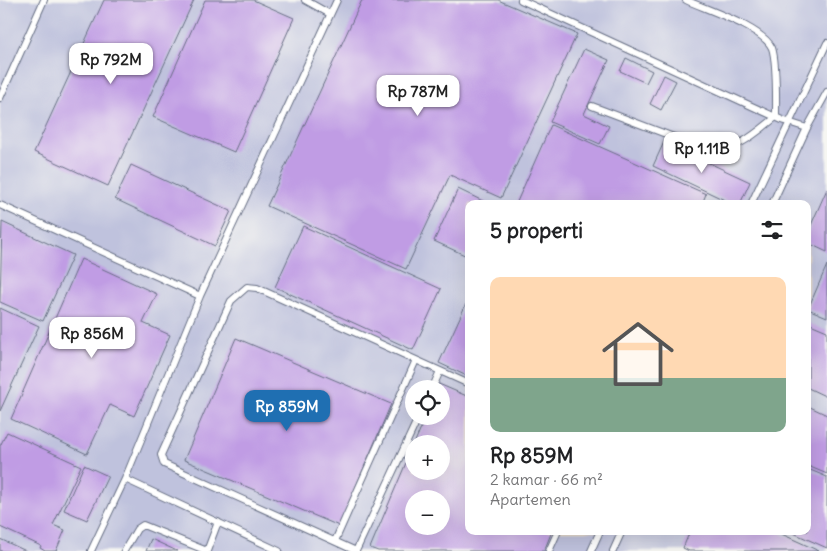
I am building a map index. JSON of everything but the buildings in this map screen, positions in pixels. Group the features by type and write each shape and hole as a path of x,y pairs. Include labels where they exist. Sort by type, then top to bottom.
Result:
{"lane":[{"path":"0,98 44,0"},
{"path":"306,0 330,14"},
{"path":"91,551 125,479 200,296 337,0"},
{"path":"521,0 776,117 807,128"},
{"path":"686,0 748,28 767,39 773,50 776,117"},
{"path":"753,200 827,43"},
{"path":"774,200 807,128 827,92"},
{"path":"592,106 708,150 718,151 748,140 776,117"},
{"path":"0,205 200,296"},
{"path":"415,425 356,551 164,464 161,456 232,301 247,287 257,288 465,382"},
{"path":"335,541 416,360"},
{"path":"436,380 440,371"},
{"path":"125,479 279,551"},
{"path":"124,551 136,528 143,526 207,551 218,522"},
{"path":"549,551 556,535"},
{"path":"591,551 598,535"},
{"path":"613,551 620,535"}],"shaded area":[{"path":"0,0 827,0 827,551 0,551"}]}
